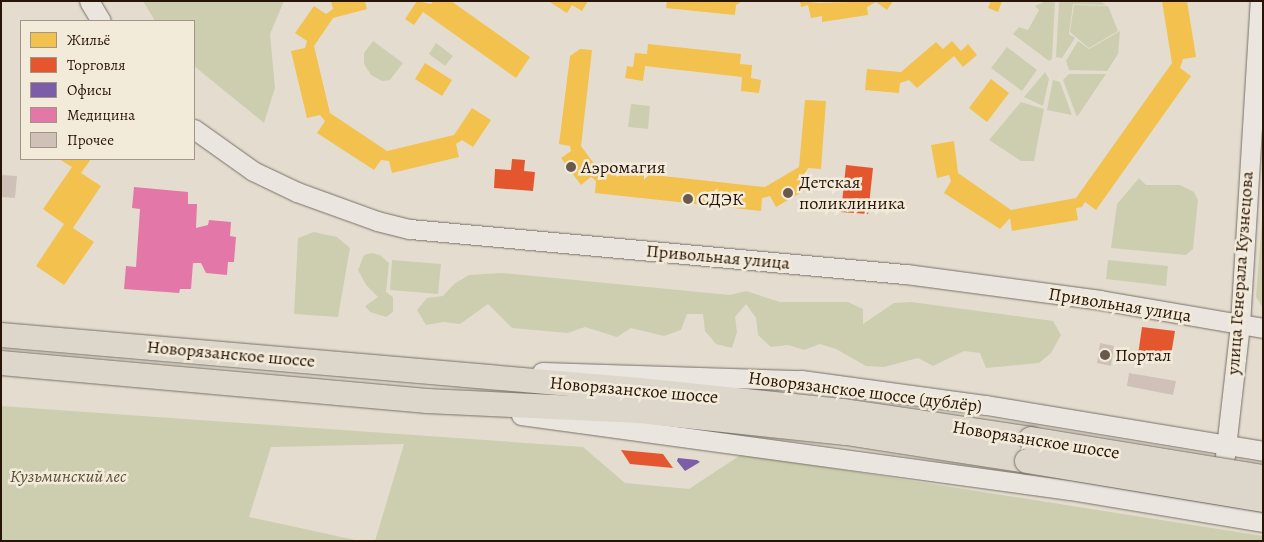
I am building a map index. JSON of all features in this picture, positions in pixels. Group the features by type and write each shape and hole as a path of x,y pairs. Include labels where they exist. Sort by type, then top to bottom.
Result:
{"highway":[{"name":"Новорязанское шоссе","path":"1,334 844,411 1263,500"},
{"name":"Новорязанское шоссе","path":"1,363 439,402 639,411 1029,450 1263,478"}],"main road":[{"path":"89,1 100,20"},
{"name":"улица Генерала Кузнецова","path":"1220,515 1240,324 1260,1"},
{"name":"Привольная улица","path":"195,130 253,171 297,192 377,221 410,229 906,274 1100,300 1263,328"},
{"name":"Новорязанское шоссе (дублёр)","path":"433,372 610,372 800,380 986,405 1263,451"},
{"path":"439,402 592,426 742,442 822,458 1070,490 1263,522"}],"green space":[{"path":"143,1 284,1 270,34 275,88 264,123 195,67 195,20 154,20"},
{"path":"1046,1 1055,1 1052,59 1049,61 1013,34 1019,27 1028,30 1039,10 1035,6"},
{"path":"1059,1 1100,1 1106,5 1073,4 1069,34 1075,38 1062,58 1056,57"},
{"path":"1074,5 1108,6 1118,31 1089,48 1070,32"},
{"path":"1120,31 1118,54 1107,71 1069,70 1066,61 1078,41 1089,49"},
{"path":"373,41 403,63 390,80 382,81 371,75 364,64 364,53"},
{"path":"436,43 453,56 445,66 429,54"},
{"path":"1007,47 1037,70 1022,91 991,68"},
{"path":"1045,72 1049,79 1043,106 1024,97"},
{"path":"1069,74 1106,74 1077,117 1063,80"},
{"path":"1053,80 1060,82 1072,115 1047,110"},
{"path":"1021,102 1044,109 1034,161 1021,161 989,140"},
{"path":"631,104 650,106 648,129 628,127"},
{"path":"1139,178 1146,185 1180,185 1194,192 1198,200 1193,249 1186,255 1111,248 1117,204"},
{"path":"1263,207 1263,308 1256,297"},
{"path":"314,232 337,237 350,248 338,317 294,314 298,238"},
{"path":"372,253 380,255 389,263 386,292 393,297 393,312 386,317 370,312 365,306 378,297 366,285 358,270 364,255"},
{"path":"392,260 441,264 438,294 390,290"},
{"path":"1108,260 1168,266 1166,286 1106,279"},
{"path":"502,273 730,295 746,291 780,302 848,302 863,309 863,324 894,303 911,302 1053,321 1061,335 1051,353 1039,363 986,368 980,353 964,351 933,366 918,358 884,367 866,366 836,349 820,344 804,350 788,345 771,347 758,335 756,318 746,304 735,317 737,332 732,348 716,344 705,331 703,314 687,314 681,330 664,336 631,328 617,337 585,327 568,333 512,328 488,304 460,324 443,322 426,325 417,310 427,298 443,296 454,284 469,275"},
{"name":"Кузьминский лес","path":"1,406 583,447 625,483 689,489 742,454 1263,536 1263,541 375,541 404,444 271,447 249,517 360,541 1,541"}],"building: Жильё":[{"path":"331,1 365,1 367,9 333,18 314,46 330,113 387,151 454,135 472,108 491,120 473,147 462,140 456,144 459,157 392,173 389,161 381,160 374,170 317,133 325,121 320,115 307,118 291,51 305,48 307,41 295,33 314,6 326,14 333,9"},
{"path":"417,1 431,4 433,1 451,1 530,57 516,78 423,12 414,25 405,19"},
{"path":"548,1 588,1 582,11 572,5 567,13"},
{"path":"667,1 742,1 736,5 735,15 666,8"},
{"path":"800,1 819,3 893,1 887,10 876,2 867,7 868,15 822,22 822,16 811,18 808,5 801,7"},
{"path":"991,1 1002,1 998,12 988,8"},
{"path":"1162,1 1187,1 1196,57 1183,59 1180,68 1191,76 1096,210 1085,202 1082,207 1076,208 1078,220 1012,231 1010,218 1000,229 944,193 951,181 949,175 937,178 931,145 954,141 958,173 1011,210 1076,198 1172,63"},
{"path":"952,41 961,51 968,44 977,55 963,67 954,56 917,88 909,80 900,83 899,93 865,90 867,69 901,72 936,42 943,49"},
{"path":"648,44 741,54 740,64 752,65 751,78 761,80 759,93 741,91 742,77 645,66 643,81 625,78 627,66 633,67 635,53 647,54"},
{"path":"580,49 592,50 581,146 598,169 765,187 799,167 805,100 826,101 821,169 808,168 803,177 809,188 776,207 770,196 762,198 761,211 595,193 596,181 591,177 581,185 561,158 571,151 570,146 559,144 570,56"},
{"path":"425,63 452,80 442,96 415,79"},
{"path":"991,79 1009,93 987,122 969,108"},
{"path":"61,160 90,160 81,173 101,186 73,228 94,242 64,285 36,266 64,224 43,209 72,167"}],"building: Торговля":[{"path":"512,159 525,160 524,171 535,172 533,191 494,188 495,169 511,170"},
{"path":"846,165 873,168 868,214 841,212"},
{"path":"1142,327 1175,331 1171,355 1166,360 1138,355"},
{"path":"621,450 663,454 673,468 630,464"}],"building: Офисы":[{"path":"678,458 700,462 685,471 677,461"}],"building: Медицина":[{"path":"134,187 188,192 188,204 197,204 196,228 208,225 209,220 231,222 230,236 236,237 234,262 228,262 227,275 206,273 201,263 193,263 191,289 180,289 179,293 124,289 126,266 136,267 140,209 132,208"}],"building: Прочее":[{"path":"1,175 17,176 15,198 1,197"},
{"name":"Портал","path":"1100,343 1114,346 1111,366 1097,363"},
{"path":"1129,373 1176,381 1173,395 1127,386"}],"place":[{"name":"Аэромагия","path":"571,167"},
{"name":"Детская поликлиника","path":"788,193"},
{"name":"СДЭК","path":"688,199"},
{"name":"Портал","path":"1105,355"}]}
